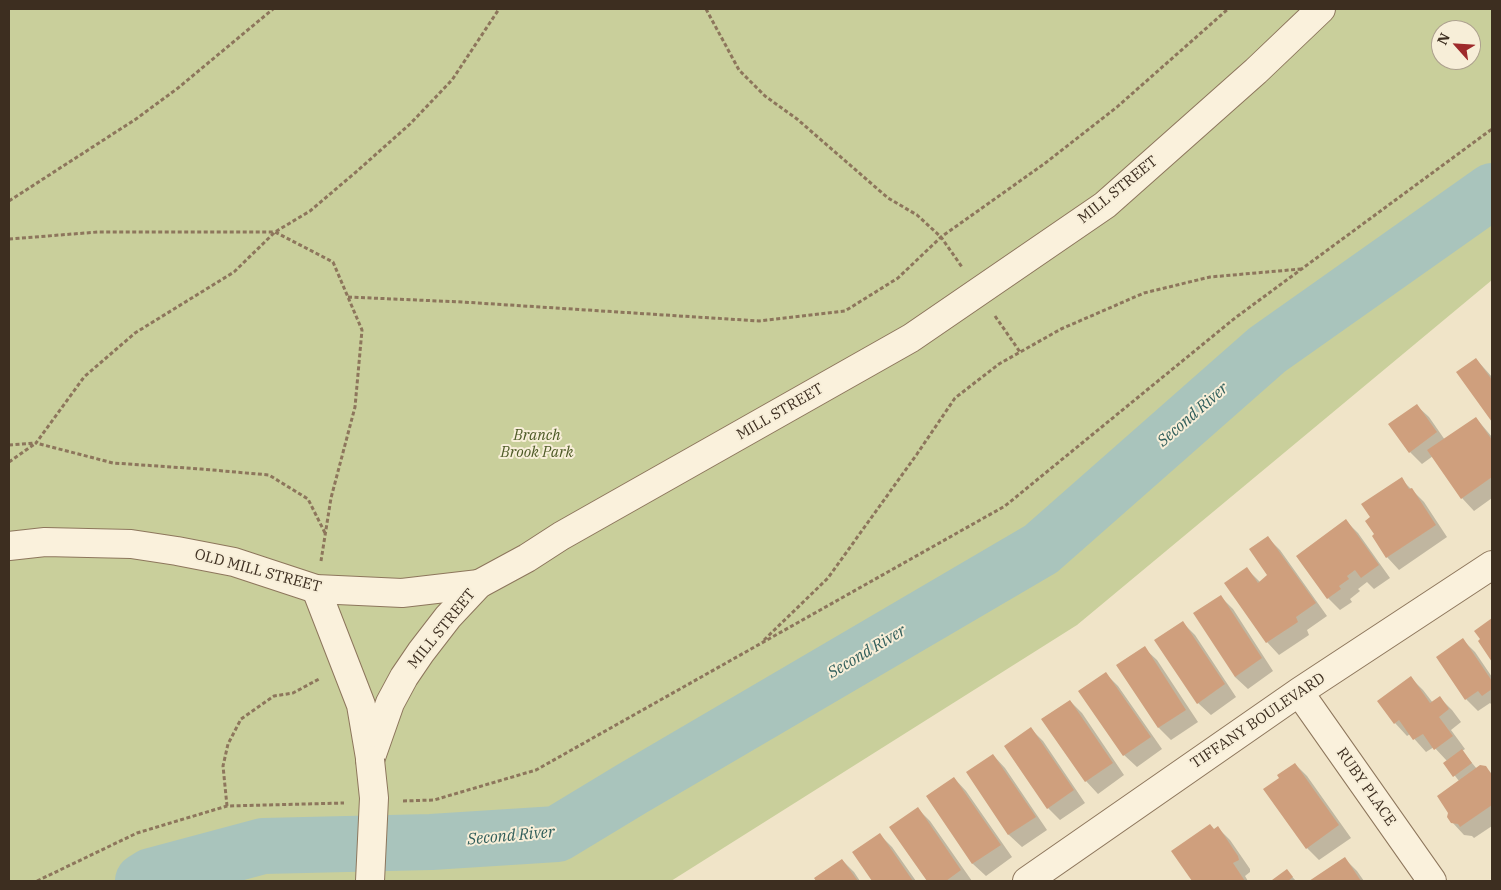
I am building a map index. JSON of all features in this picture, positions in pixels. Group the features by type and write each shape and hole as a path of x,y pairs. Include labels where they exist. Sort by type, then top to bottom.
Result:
{"street":[{"name":"MILL STREET","path":"370,881 374,798 370,760 390,703 404,677 421,652 448,617 478,584 527,558 561,536 911,338 1104,205 1256,71 1321,9"},
{"name":"OLD MILL STREET","path":"9,546 45,542 131,544 234,562 316,589 402,593 478,584"},
{"name":"TIFFANY BOULEVARD","path":"1039,878 1299,692 1492,564"},
{"path":"316,589 361,705 370,760"},
{"name":"RUBY PLACE","path":"1299,692 1432,881"}],"path":[{"path":"9,202 136,119 178,88 273,9"},
{"path":"9,462 36,443 84,377 135,333 234,272 275,232 310,211 410,124 452,80 500,9"},
{"path":"706,9 739,70 765,96 798,119 888,198 917,215 942,237 1020,352"},
{"path":"348,298 480,303 758,321 845,312 898,278 942,237 1044,164 1117,107 1228,9"},
{"path":"434,800 536,770 1005,506 1235,318 1492,129"},
{"path":"9,239 98,232 275,232 333,262 362,330 355,407 332,498 316,589"},
{"path":"760,644 828,578 955,398 999,364 1061,329 1144,293 1210,277 1302,269"},
{"path":"9,445 36,443 112,464 269,475 308,499 326,533"},
{"path":"227,806 223,766 228,744 241,719 274,696 293,693 324,676"},
{"path":"37,881 137,833 227,806 306,804"}],"green space":[{"name":"Branch Brook Park","path":"9,9 1492,9 1492,280 1077,625 671,881 9,881"}],"building":[{"path":"1476,358 1492,380 1492,422 1456,372"},
{"path":"1417,404 1437,432 1409,453 1388,424"},
{"path":"1476,417 1492,440 1492,477 1461,499 1427,450"},
{"path":"1402,477 1409,489 1412,488 1436,525 1386,558 1365,521 1370,517 1361,504"},
{"path":"1346,519 1379,565 1361,578 1355,570 1347,576 1349,579 1339,586 1341,589 1327,599 1296,556"},
{"path":"1268,536 1316,603 1296,617 1298,622 1266,643 1224,583 1247,567 1258,583 1267,575 1249,549"},
{"path":"1221,595 1262,658 1235,677 1193,613"},
{"path":"1492,618 1492,662 1478,641 1480,639 1474,631"},
{"path":"1183,621 1225,684 1197,704 1154,640"},
{"path":"1463,638 1492,681 1492,689 1482,696 1478,691 1465,700 1436,657"},
{"path":"1145,646 1186,710 1158,728 1116,665"},
{"path":"1106,672 1151,737 1123,756 1078,691"},
{"path":"1411,676 1430,703 1440,696 1449,709 1439,717 1453,736 1434,750 1423,734 1413,740 1399,720 1394,724 1377,701"},
{"path":"1070,700 1113,763 1085,782 1041,719"},
{"path":"1031,727 1074,790 1047,809 1004,746"},
{"path":"1462,749 1472,763 1453,777 1443,763"},
{"path":"993,754 1036,817 1008,835 966,772"},
{"path":"1295,763 1339,825 1306,849 1263,789 1279,778 1277,775"},
{"path":"1480,765 1486,766 1492,775 1492,805 1460,827 1458,824 1451,823 1447,817 1448,813 1437,796"},
{"path":"954,777 1001,845 972,864 926,796"},
{"path":"918,807 961,870 946,881 927,881 889,827"},
{"path":"1210,824 1214,829 1218,826 1238,856 1239,860 1233,863 1245,881 1192,881 1171,851"},
{"path":"880,833 913,881 872,881 852,852"},
{"path":"1345,857 1361,881 1309,881"},
{"path":"842,859 858,881 816,881 814,878"},
{"path":"1287,869 1293,877 1288,881 1272,880"}],"waterway":[{"name":"Second River","path":"143,881 151,876 263,846 431,842 557,834 1041,549 1267,350 1492,191"}]}
